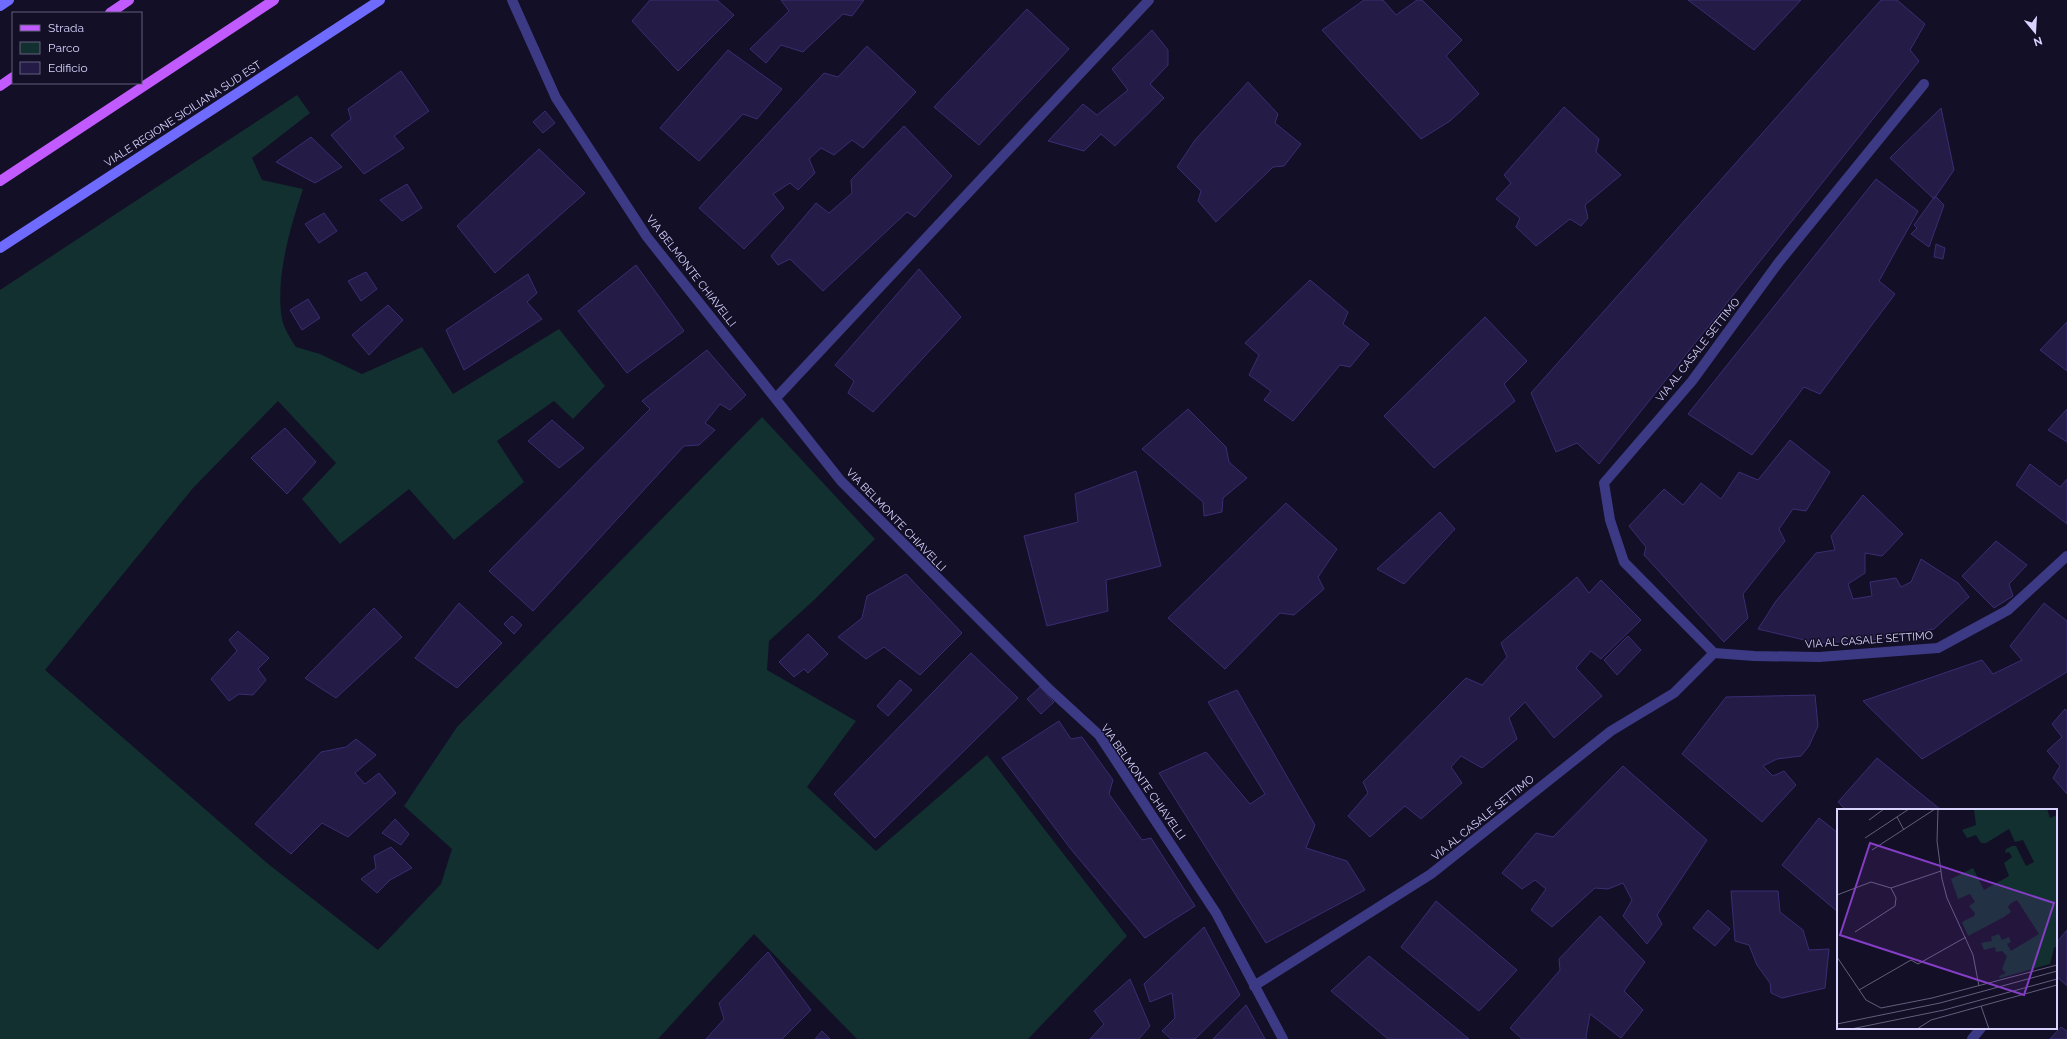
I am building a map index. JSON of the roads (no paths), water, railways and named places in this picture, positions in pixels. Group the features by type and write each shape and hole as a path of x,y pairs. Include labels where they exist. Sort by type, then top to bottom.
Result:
{"main road":[{"path":"111,12 129,0"},
{"path":"0,181 274,0"},
{"path":"0,86 12,78"}],"street":[{"path":"0,6 9,0"},
{"name":"VIALE REGIONE SICILIANA SUD EST","path":"0,248 380,0"},
{"name":"VIA BELMONTE CHIAVELLI","path":"512,0 556,98 647,237 841,481 1044,685 1099,735 1216,913 1283,1039"},
{"path":"776,398 1149,0"},
{"name":"VIA AL CASALE SETTIMO","path":"1924,84 1779,262 1692,381 1604,483 1610,520 1624,562 1714,653 1754,656 1819,657 1938,648 2008,610 2067,556"},
{"name":"VIA AL CASALE SETTIMO","path":"1254,986 1431,874 1611,731 1674,693 1714,653"},
{"path":"1972,1039 1980,1029"}]}
